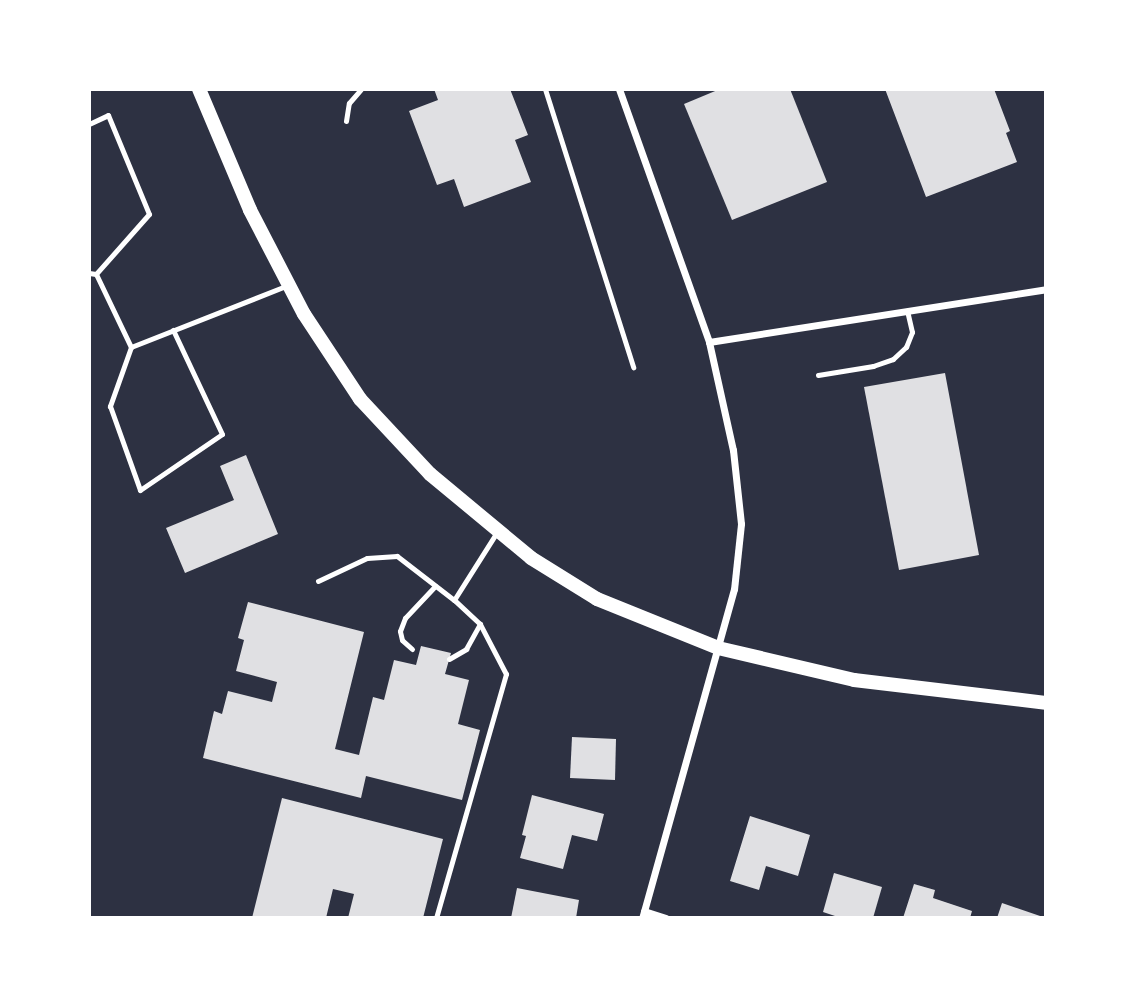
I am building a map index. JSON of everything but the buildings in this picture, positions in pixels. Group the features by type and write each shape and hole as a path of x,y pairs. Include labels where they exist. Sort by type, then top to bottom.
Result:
{"main road":[{"path":"199,89 250,209 304,314 360,399 430,474 531,558 597,599 718,648 854,680 1046,703"}],"street":[{"path":"619,89 709,342 733,450 741,524 734,589 643,914 666,918"},
{"path":"709,342 1046,289"}],"lane":[{"path":"346,121 349,103 361,89"},
{"path":"545,89 633,367"},
{"path":"89,124 108,115 149,214 93,274 131,347 110,406 140,490 222,434 173,330"},
{"path":"131,347 289,285"},
{"path":"818,375 873,366 893,359 906,347 912,332 908,311"},
{"path":"454,600 497,532"},
{"path":"318,581 368,558 397,556 480,624 506,674 436,918"},
{"path":"412,649 402,640 400,631 405,618 435,586"},
{"path":"449,659 466,649 480,624"}]}
